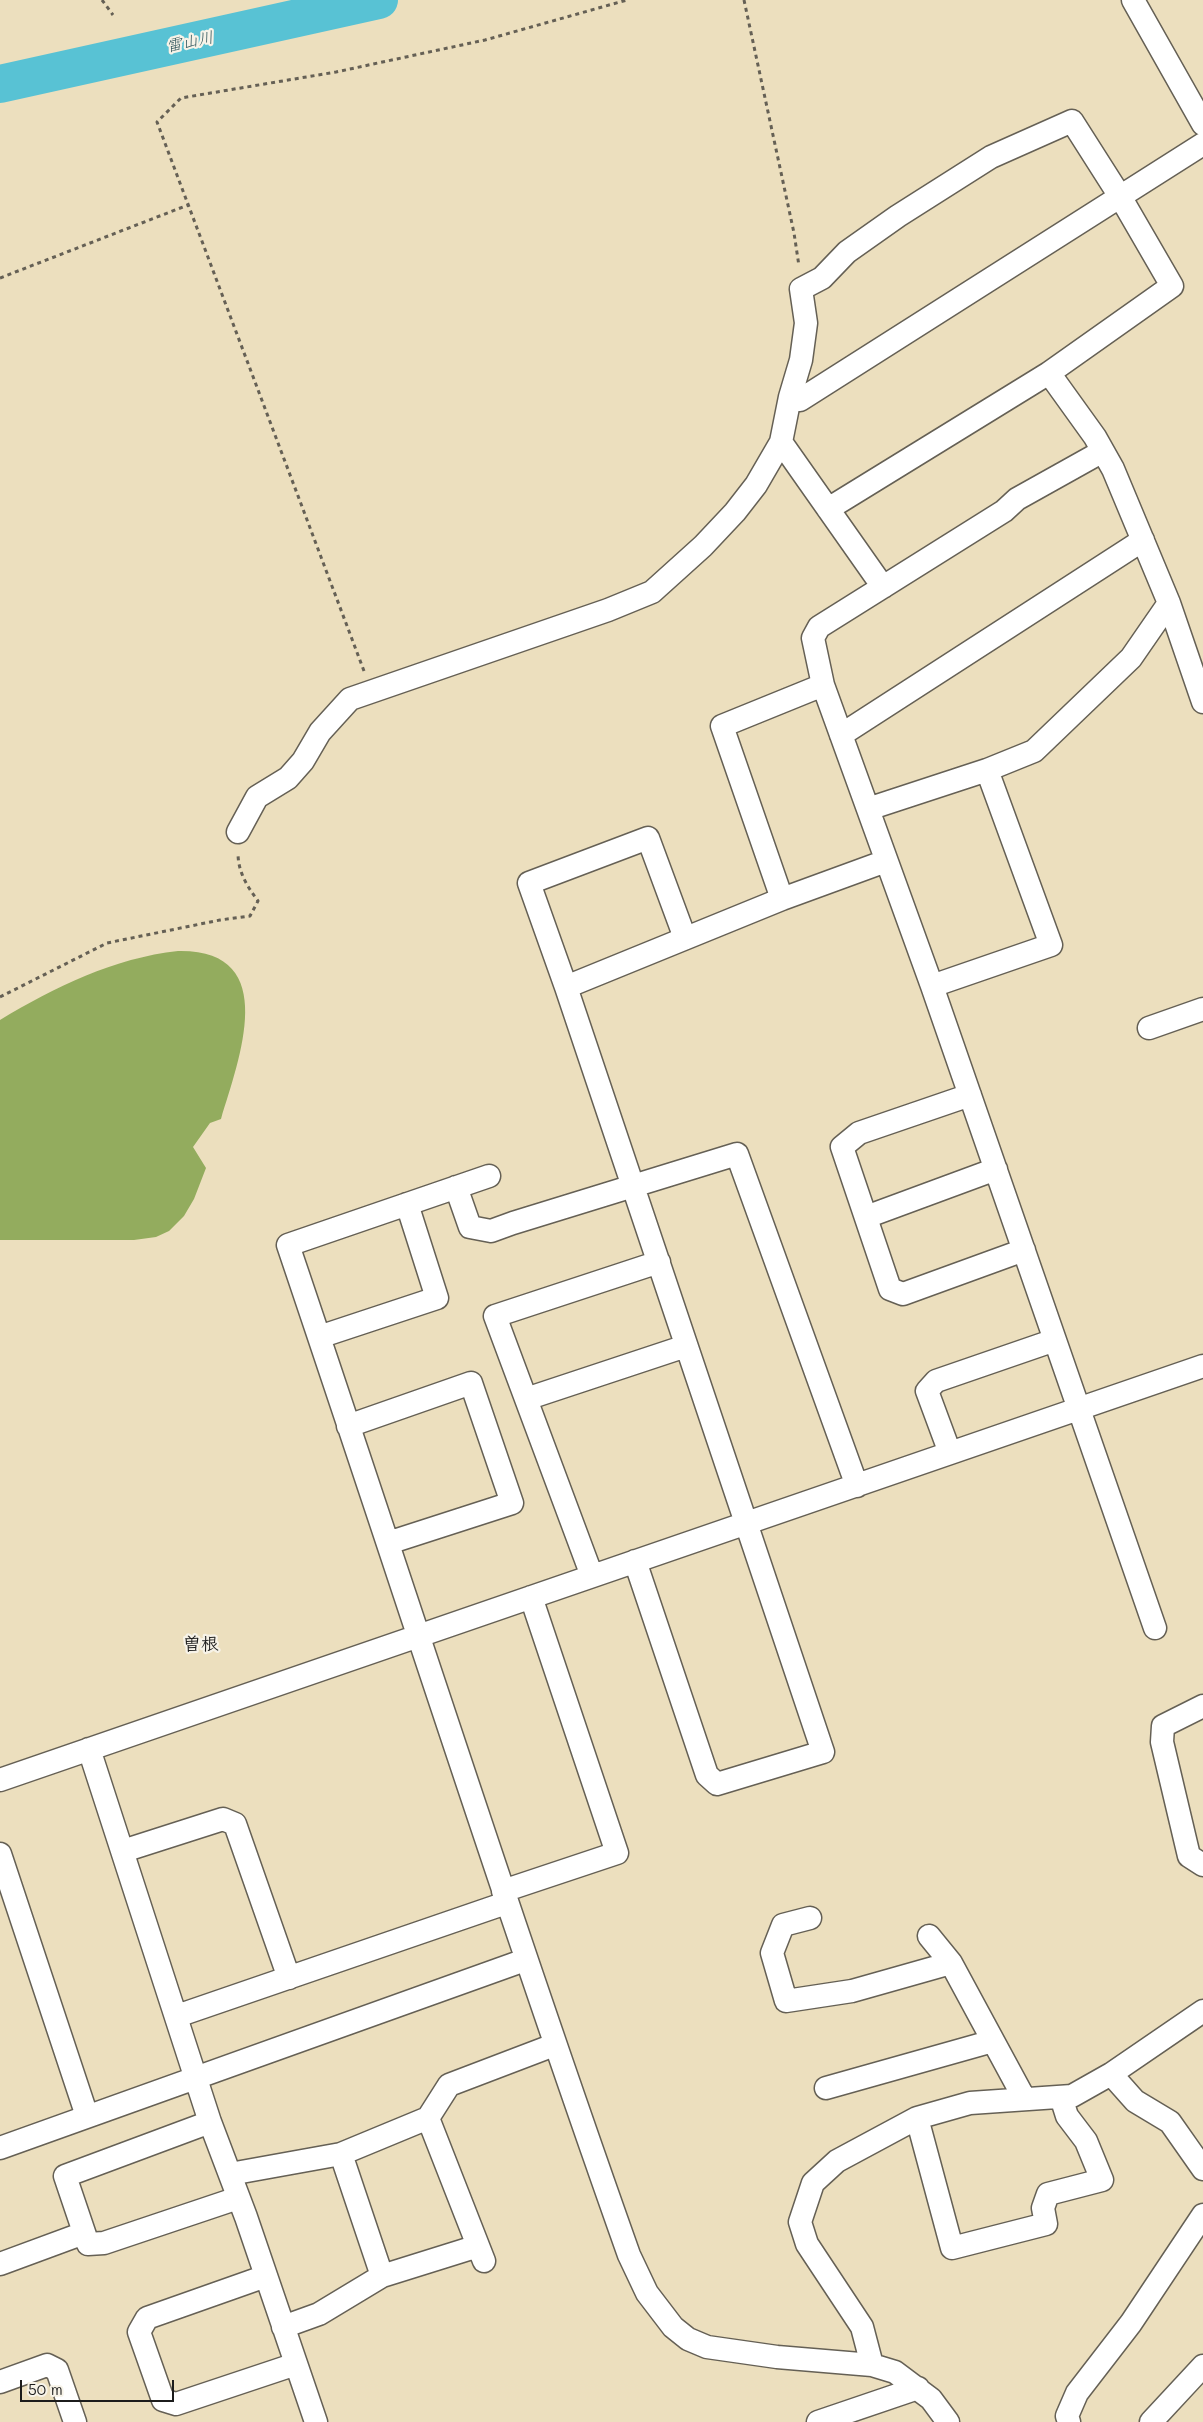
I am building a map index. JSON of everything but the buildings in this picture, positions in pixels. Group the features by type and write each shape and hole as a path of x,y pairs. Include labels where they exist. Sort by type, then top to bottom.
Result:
{"street":[{"path":"1133,0 1203,124"},
{"path":"238,832 257,797 288,778 302,761 320,732 350,699 608,610 652,592 704,546 735,512 756,485 781,442 790,397 801,360 806,323 801,290 822,278 847,252 883,226 991,156 1072,121 1121,198 1172,286 1049,373 828,509"},
{"path":"790,397 800,400 1121,198 1203,144"},
{"path":"1049,373 1103,451 1113,469 1170,603 1203,702"},
{"path":"781,442 883,587"},
{"path":"1103,451 1017,499 1004,511 819,627 813,638 823,685 932,986 1155,1628"},
{"path":"841,735 1143,540"},
{"path":"868,809 987,770 1034,751 1131,658 1170,603"},
{"path":"782,899 722,726 823,685"},
{"path":"932,986 1051,944 987,770"},
{"path":"635,1561 707,1775 718,1784 823,1752 745,1524 634,1186 529,883 648,838 685,938"},
{"path":"566,986 782,899 886,861"},
{"path":"1149,1028 1203,1009"},
{"path":"970,1094 859,1133 842,1146 890,1289 903,1294 1024,1250"},
{"path":"456,1187 470,1227 491,1231 737,1154 857,1486"},
{"path":"866,1216 996,1169"},
{"path":"489,1176 288,1246 419,1635 525,1960 628,2255 646,2293 673,2327 688,2340 707,2347 777,2357 872,2365 895,2372 931,2399 948,2422"},
{"path":"319,1337 437,1298 407,1204"},
{"path":"592,1576 495,1316 659,1262"},
{"path":"950,1454 927,1391 936,1381 1055,1340"},
{"path":"526,1399 686,1346"},
{"path":"0,1780 1203,1366"},
{"path":"348,1426 472,1383 512,1502 388,1542"},
{"path":"177,2016 289,1978 617,1853 531,1597"},
{"path":"1203,1706 1163,1726 1162,1742 1189,1856 1203,1866"},
{"path":"89,1749 210,2122 230,2174 316,2422"},
{"path":"123,1851 223,1819 235,1824 289,1978"},
{"path":"0,1854 87,2116"},
{"path":"810,1918 783,1925 772,1953 786,2000 852,1991 951,1963"},
{"path":"929,1936 951,1963 1024,2098"},
{"path":"0,2148 196,2076 525,1960"},
{"path":"872,2365 862,2327 807,2244 800,2222 813,2183 837,2161 917,2118 970,2103 1072,2096 1111,2074 1203,2011"},
{"path":"826,2088 993,2041"},
{"path":"230,2174 341,2154 428,2118 449,2085 554,2045"},
{"path":"1111,2074 1135,2100 1170,2122 1203,2169"},
{"path":"917,2118 952,2248 1046,2224 1043,2208 1048,2194 1102,2180 1086,2141 1067,2116 1061,2097"},
{"path":"283,2327 319,2314 382,2276 481,2253 428,2118"},
{"path":"210,2122 65,2176 88,2244 104,2243 238,2198"},
{"path":"341,2154 382,2276"},
{"path":"1069,2422 1067,2416 1077,2393 1131,2322 1203,2215"},
{"path":"0,2264 84,2233"},
{"path":"266,2276 147,2318 139,2332 164,2400 176,2404 296,2364"},
{"path":"0,2382 48,2365 57,2370 75,2422"},
{"path":"1151,2422 1203,2366"},
{"path":"818,2422 918,2388"}],"path":[{"path":"102,0 113,15"},
{"path":"372,691 157,122 181,98 336,72 485,40 628,0"},
{"path":"744,0 794,233 801,290"},
{"path":"0,278 188,205"},
{"path":"0,997 107,943 220,920 250,916 258,900 246,884 238,862 238,832"}],"green space":[{"path":"178,951 210,955 231,968 242,987 245,1012 243,1039 221,1119 210,1123 193,1147 206,1168 194,1199 184,1216 169,1231 156,1237 134,1240 0,1240 0,1020 42,996 108,967 131,960"}],"waterway":[{"name":"雷山川","path":"0,84 379,0"}],"district":[{"name":"曽根","path":"201,1644"}]}
